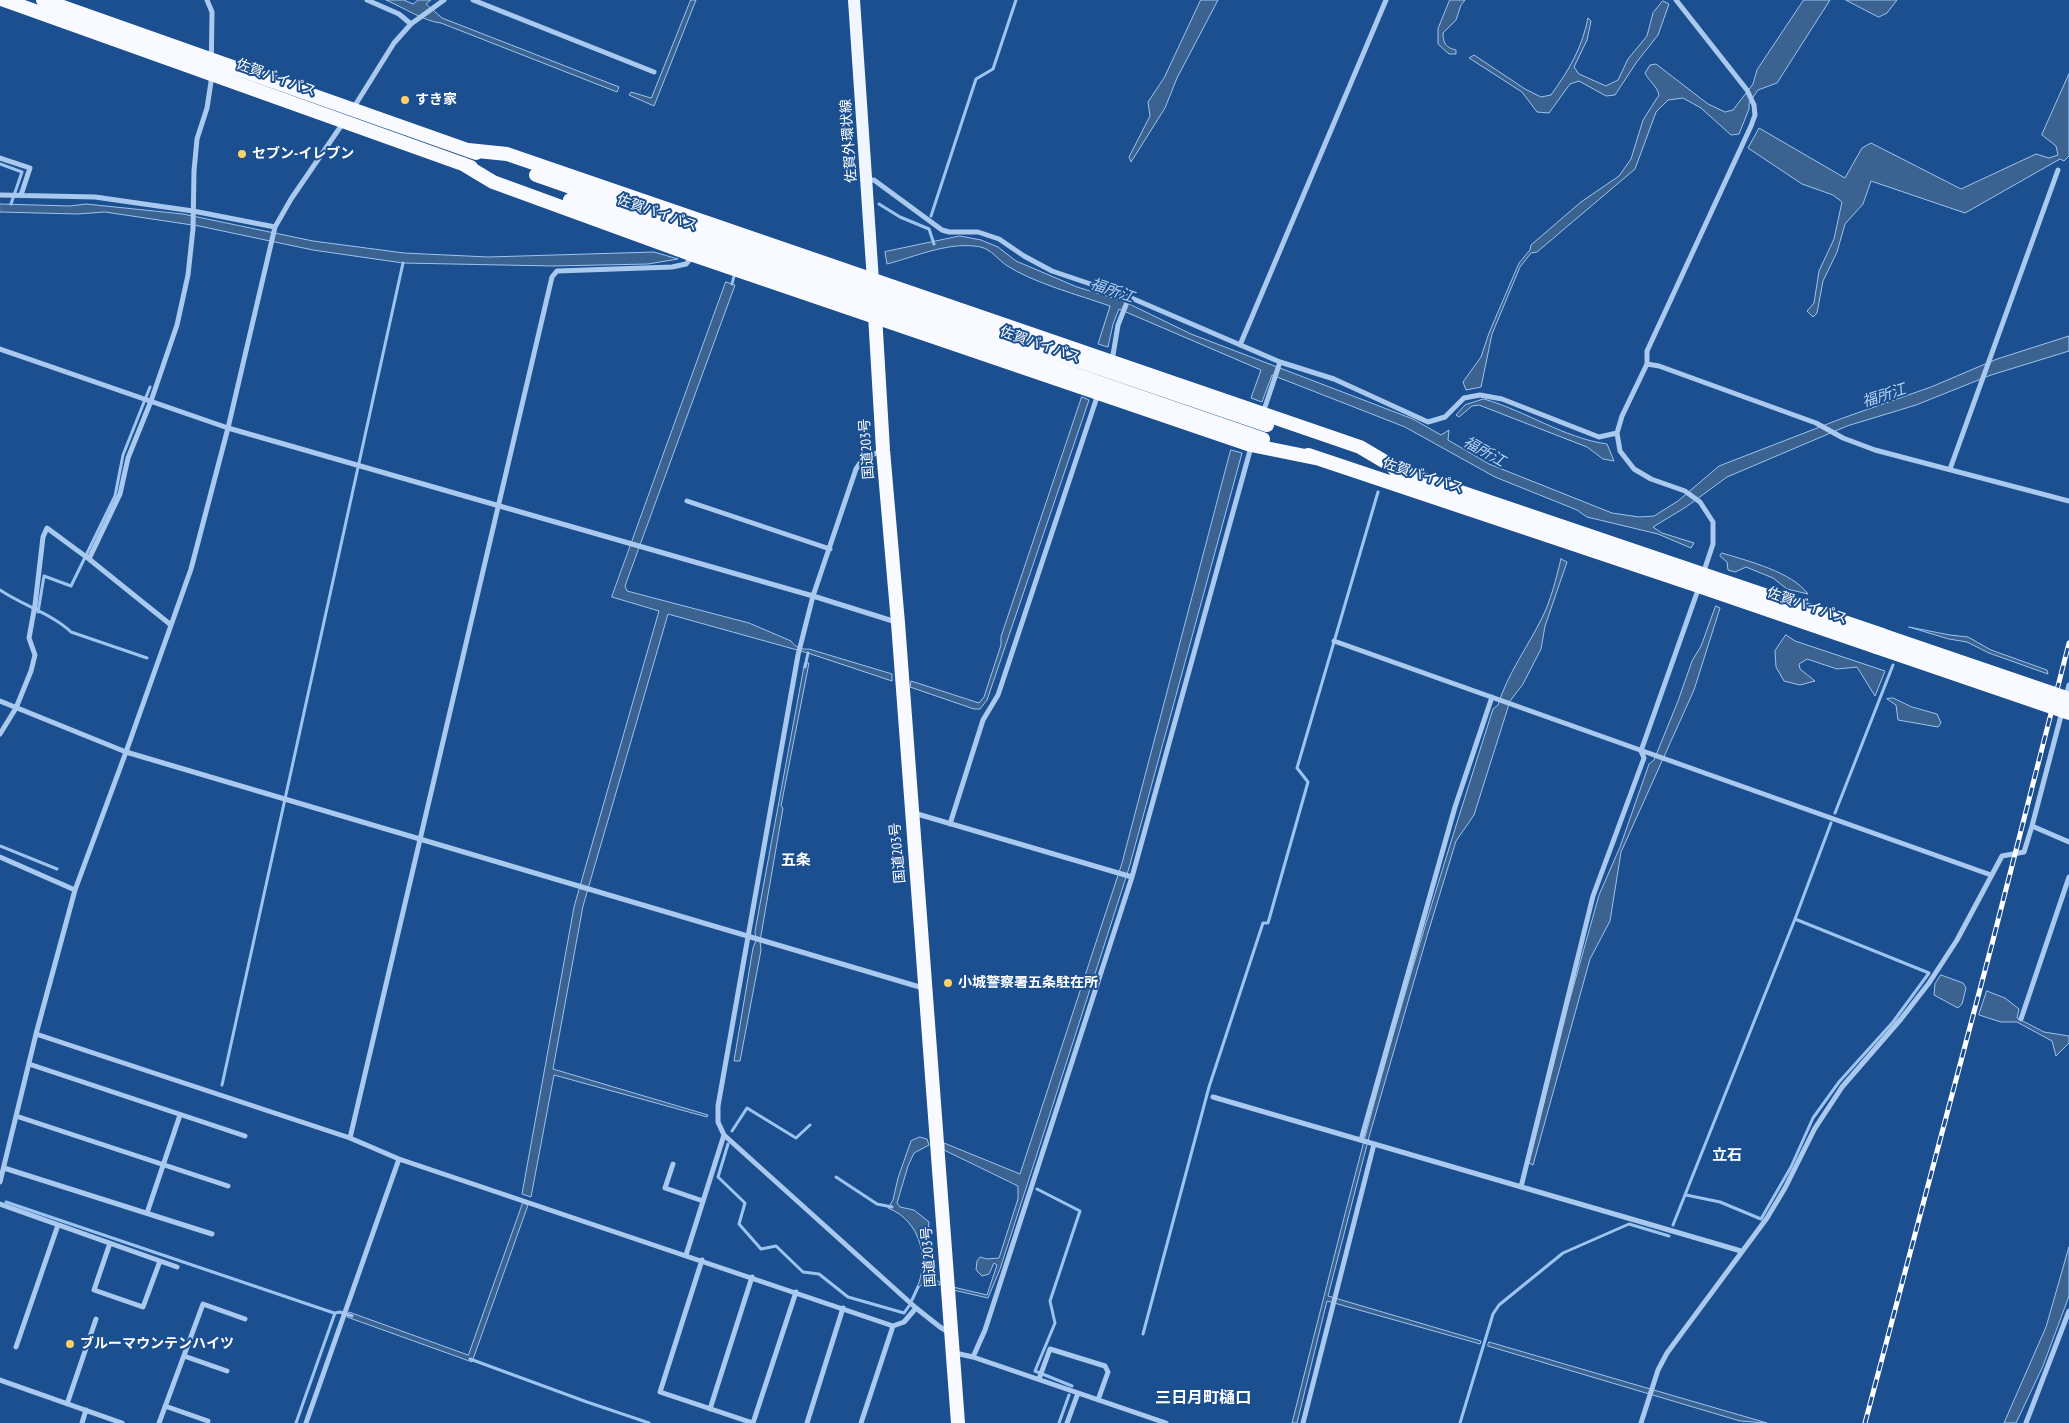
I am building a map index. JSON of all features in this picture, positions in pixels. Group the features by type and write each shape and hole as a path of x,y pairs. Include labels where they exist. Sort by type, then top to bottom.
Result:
{"highway":[{"name":"佐賀バイパス","path":"4,0 211,66 1257,442 1315,458 1701,579"},
{"name":"佐賀バイパス","path":"43,0 211,66"},
{"path":"465,157 507,154 873,281 1112,360 1265,420"},
{"path":"465,157 492,182 693,255 1100,392 1257,442"},
{"name":"佐賀バイパス","path":"616,210 1265,420 1701,579 1879,641 2069,713"},
{"name":"国道203号","path":"873,281 883,450 898,623 958,1423"},
{"name":"佐賀バイパス","path":"1879,641 2069,699"}],"main road":[{"name":"佐賀外環状線","path":"854,0 873,281"}],"street":[{"path":"89,559 120,494 128,458 151,401 177,325 188,275 193,229 196,155 198,139 208,108 212,82 212,12 207,0"},
{"path":"367,0 399,14 411,24"},
{"path":"0,1182 36,1034 75,890 191,569 228,428 275,227 291,199 349,115 394,43 411,24 444,0"},
{"path":"473,0 654,72"},
{"path":"1240,345 1386,0"},
{"path":"1521,1187 1593,896 1644,758 1641,751 1713,544 1713,522 1700,502 1685,491 1651,479 1634,469 1620,451 1617,434 1622,416 1647,364 1648,351 1751,126 1754,115 1753,99 1747,90 1676,0"},
{"path":"0,158 30,168 21,195"},
{"path":"1950,469 2058,170"},
{"path":"867,180 874,180 942,230 987,234 999,239 1024,256 1052,271 1130,297 1280,362 1334,379 1428,422 1445,417 1464,398 1480,394 1502,399 1599,438 1617,434"},
{"path":"0,195 95,197 193,211 275,227"},
{"path":"350,1138 552,277 556,271 672,267 686,264 693,255"},
{"path":"1112,360 1118,325 1130,297"},
{"path":"0,349 228,428 813,596 898,623"},
{"path":"972,1357 985,1330 1132,877 1257,442 1265,420 1280,362"},
{"path":"1647,364 1659,366 1816,423 1843,438 1875,450 2069,501"},
{"path":"950,824 983,720 998,695 1100,392"},
{"path":"883,450 863,459 856,469 813,596 800,645 718,1106 718,1122 724,1135 916,1308 950,1333"},
{"path":"686,501 830,549"},
{"path":"0,734 16,708 31,671 34,655 29,638 43,536 47,528 83,554 170,625"},
{"path":"1334,641 1991,875"},
{"path":"1641,1423 1658,1370 1667,1353 1767,1218 1815,1128 1842,1087 1901,1019 1929,983 1956,940 2002,856 2024,852 2069,685"},
{"path":"1361,1140 1455,807 1495,698"},
{"path":"0,701 126,752 926,989"},
{"path":"911,812 1132,877"},
{"path":"2032,826 2069,842"},
{"path":"0,856 75,890"},
{"path":"2021,1019 2069,877"},
{"path":"36,1034 350,1138 399,1159 893,1326 904,1322 916,1308"},
{"path":"29,1064 245,1136"},
{"path":"1213,1097 1741,1251"},
{"path":"147,1213 180,1115"},
{"path":"16,1116 228,1186"},
{"path":"686,1255 724,1135"},
{"path":"1303,1423 1374,1144"},
{"path":"306,1423 399,1159"},
{"path":"673,1164 666,1188 703,1201"},
{"path":"4,1168 212,1234"},
{"path":"0,1204 177,1267"},
{"path":"16,1347 58,1225"},
{"path":"110,1243 94,1290 143,1307 160,1261"},
{"path":"702,1260 660,1392 753,1423 796,1292"},
{"path":"710,1408 752,1277"},
{"path":"159,1423 203,1304 245,1319"},
{"path":"807,1423 844,1308"},
{"path":"2026,1423 2069,1311"},
{"path":"66,1404 96,1319"},
{"path":"861,1423 893,1326"},
{"path":"1038,1379 1050,1349 1105,1366 1108,1372 1098,1400"},
{"path":"953,1353 972,1357 1166,1423"},
{"path":"184,1356 227,1371"},
{"path":"0,1380 122,1423"},
{"path":"1068,1423 1078,1393"},
{"path":"165,1406 208,1421"},
{"path":"82,1423 86,1410"}],"water":[{"path":"386,0 404,0 413,4 418,0 431,0 426,4 442,18 619,87 617,92 441,23 428,20"},
{"path":"691,0 696,0 654,106 629,95 631,92 651,98"},
{"path":"1201,0 1218,0 1177,78 1165,108 1131,162 1129,157 1150,116 1148,102 1164,78"},
{"path":"1450,0 1465,0 1461,5 1456,20 1443,33 1446,44 1456,50 1456,54 1449,54 1438,44 1438,29"},
{"path":"1804,0 1830,0 1777,83 1758,90 1749,103 1749,109 1739,134 1731,135 1701,108 1683,98 1668,100 1656,112 1635,169 1537,252 1531,253 1520,267 1492,334 1481,387 1466,390 1463,382 1481,357 1489,333 1519,263 1530,250 1531,245 1581,202 1619,176 1631,159 1643,120 1659,95 1657,89 1645,73 1650,65 1656,64 1708,104 1725,112 1733,110 1753,84 1757,70"},
{"path":"1846,0 1897,0 1887,13 1879,17"},
{"path":"1663,1 1669,4 1658,35 1636,63 1615,95 1606,96 1579,81 1570,84 1549,113 1537,112 1522,92 1469,58 1474,55 1525,89 1541,97 1551,95 1564,77 1574,58 1588,18 1591,21 1587,40 1574,67 1579,74 1606,86 1618,80 1628,59 1647,36 1653,13"},
{"path":"2069,74 2069,156 2064,161 2060,159 1965,213 1871,181 1863,204 1845,224 1837,252 1823,281 1817,313 1813,317 1807,311 1814,303 1819,271 1834,239 1842,202 1833,195 1802,184 1748,148 1759,128 1845,178 1862,148 1871,143 1961,189 2036,154 2049,158 2058,155 2056,146 2042,135"},
{"path":"0,204 70,206 86,204 183,214 313,241 404,253 488,257 654,252 678,259 648,264 553,266 403,263 313,250 199,226 105,212 77,214 0,212"},
{"path":"960,236 981,240 998,247 1016,261 1077,287 1123,301 1191,334 1413,419 1441,435 1449,430 1448,440 1489,464 1612,513 1639,517 1654,516 1678,501 1719,466 1843,418 1931,387 1997,359 2069,336 2069,351 1991,375 1916,405 1847,426 1727,477 1686,507 1653,527 1662,533 1694,543 1691,548 1658,534 1587,517 1577,510 1495,477 1405,427 1272,375 1262,402 1251,398 1261,370 1119,309 1113,324 1108,347 1098,344 1110,306 1029,277 1006,265 992,252 984,248 974,246 952,247 930,251 887,264 885,252"},
{"path":"726,282 735,285 625,586 627,591 749,623 791,641 801,648 892,674 892,681 808,653 668,614 583,906 553,1069 708,1115 707,1117 554,1075 531,1197 522,1194 574,907 659,611 612,597"},
{"path":"1082,397 1089,400 987,700 980,709 974,709 910,687 911,681 979,703 984,697 1001,645 1001,637"},
{"path":"1484,399 1576,436 1607,444 1614,461 1603,459 1587,447 1479,405 1472,406 1459,417 1456,415 1465,405"},
{"path":"1231,450 1242,453 1129,868 1000,1269 988,1298 953,1290 953,1287 987,1295 997,1265 994,1263 989,1274 982,1276 976,1270 977,1261 980,1257 987,1259 999,1258 1018,1199 1018,1186 944,1150 944,1143 1020,1174 1122,863"},
{"path":"1722,553 1781,573 1801,586 1808,594 1787,589 1773,578 1746,567 1735,572 1728,570 1727,562 1720,556"},
{"path":"1561,559 1567,562 1545,626 1541,649 1523,684 1510,701 1474,815 1456,841 1369,1137 1328,1296 1481,1341 1480,1344 1327,1301 1297,1423 1292,1423 1346,1208 1380,1083 1410,975 1443,868 1493,709 1498,705 1512,671 1545,611"},
{"path":"1716,606 1720,608 1694,690 1621,852 1610,921 1590,959 1533,1165 1529,1163 1568,1006 1599,895 1620,847 1649,764 1654,760 1692,661 1701,646"},
{"path":"1909,627 1968,637 1991,650 2047,670 2048,674 1989,653 1967,642 1949,639"},
{"path":"1786,635 1795,641 1885,671 1875,696 1857,667 1837,669 1807,659 1799,664 1800,669 1815,681 1800,685 1784,681 1776,667 1775,651"},
{"path":"805,663 809,663 781,806 783,808 760,941 761,950 740,1061 734,1061 753,948 756,940 755,932"},
{"path":"1893,698 1912,707 1937,714 1941,723 1938,727 1898,720 1896,705 1887,699"},
{"path":"1941,975 1963,983 1966,988 1962,1004 1958,1008 1934,995 1935,984"},
{"path":"1987,991 2005,998 2019,1009 2017,1018 2044,1032 2069,1036 2069,1043 2056,1056 2052,1041 2017,1022 2001,1022 1979,1015"},
{"path":"920,1137 927,1139 929,1145 914,1153 897,1203 900,1207 914,1210 929,1222 926,1256 928,1276 940,1282 940,1285 927,1280 916,1290 922,1266 920,1243 908,1222 888,1208 893,1200 898,1178 911,1141"},
{"path":"523,1203 528,1205 472,1362 347,1317 349,1312 468,1355"},
{"path":"2069,1247 2069,1296 2043,1366 2016,1423 2004,1423 2046,1327"},
{"path":"1489,1342 1767,1423 1740,1421 1488,1346"}],"waterway":[{"path":"931,216 976,79 993,69 1016,0"},
{"path":"0,164 22,172 11,204"},
{"path":"879,204 900,217 929,229 934,244"},
{"path":"222,1085 403,263"},
{"path":"732,284 734,276"},
{"path":"38,612 44,576 71,586 115,496 123,455 150,387"},
{"path":"1143,1334 1209,1087 1263,923 1268,923 1308,782 1297,768 1378,492"},
{"path":"0,590 56,620 71,632 147,658"},
{"path":"805,667 808,653"},
{"path":"1835,813 1893,665"},
{"path":"1673,1225 1795,919 1831,823"},
{"path":"0,846 57,869"},
{"path":"1686,1195 1720,1202 1761,1219 1791,1167 1813,1118 1839,1082 1893,1022 1929,973 1795,919"},
{"path":"732,1131 747,1108 796,1138 810,1125"},
{"path":"728,1144 718,1177 745,1203 739,1224 761,1249 776,1246 803,1272 819,1274 848,1297 904,1313 909,1306"},
{"path":"836,1177 877,1204 892,1207"},
{"path":"1037,1189 1080,1211 1050,1301 1055,1323 1035,1371 1072,1386"},
{"path":"6,1202 334,1313"},
{"path":"1460,1423 1493,1314 1499,1305 1563,1253 1629,1224 1669,1236"},
{"path":"912,1300 918,1287"},
{"path":"296,1423 335,1313 340,1312 352,1316"},
{"path":"470,1359 649,1423"},
{"path":"1059,1423 1069,1395"}],"railway":[{"path":"1865,1423 1992,944 2069,643"}],"place":[{"name":"すき家","path":"405,100"},
{"name":"セブン-イレブン","path":"242,154"},
{"name":"小城警察署五条駐在所","path":"948,983"},
{"name":"ブルーマウンテンハイツ","path":"70,1344"}],"district":[{"name":"五条","path":"796,861"},
{"name":"立石","path":"1727,1156"},
{"name":"三日月町樋口","path":"1203,1398"}],"water label":[{"name":"福所江","path":"1112,291"},
{"name":"福所江","path":"1884,396"},
{"name":"福所江","path":"1484,452"}]}
